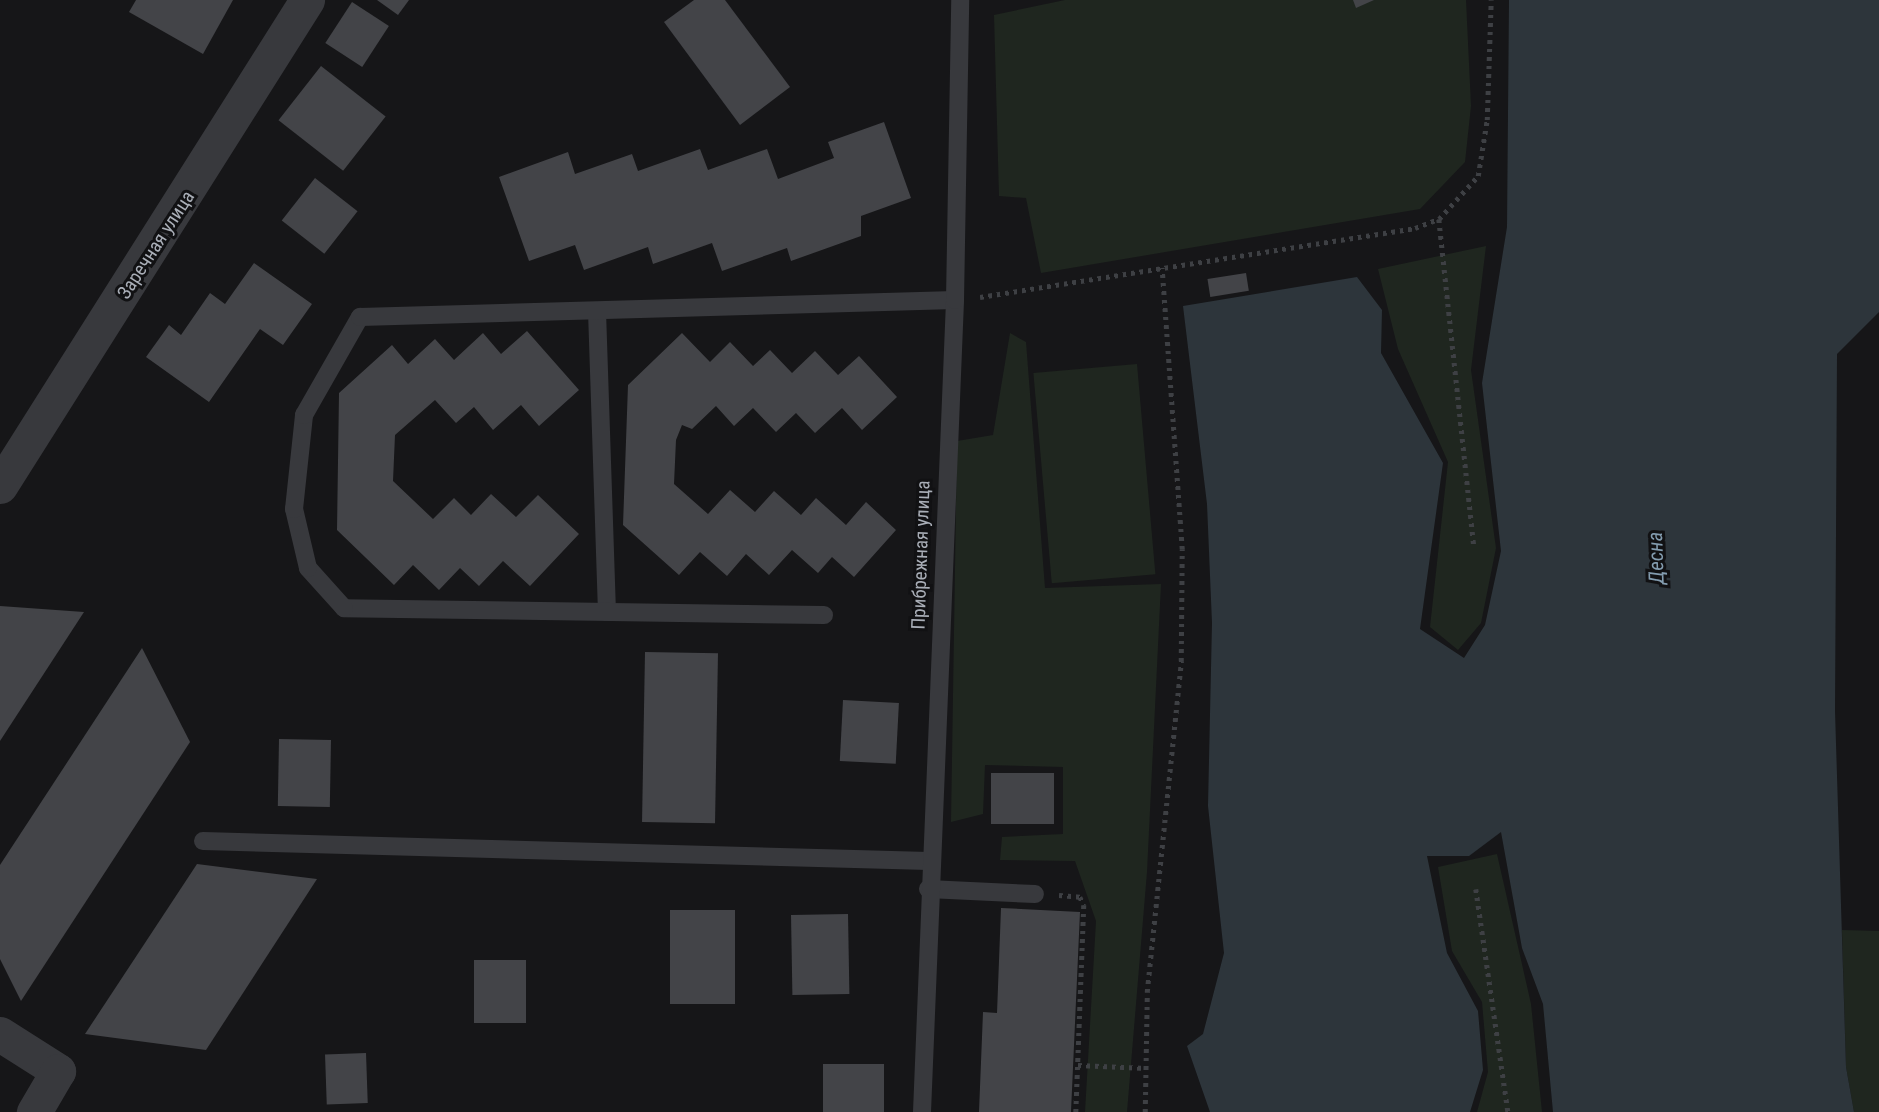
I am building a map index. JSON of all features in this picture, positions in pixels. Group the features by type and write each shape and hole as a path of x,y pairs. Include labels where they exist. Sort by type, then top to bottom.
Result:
{"street":[{"name":"Заречная улица","path":"0,486 307,0"},
{"path":"0,1034 58,1071 34,1112"}],"lane":[{"name":"Прибрежная улица","path":"922,1112 929,862 955,300 960,0"},
{"path":"824,615 344,608 308,568 294,509 304,415 360,317 955,300"},
{"path":"597,311 607,612"},
{"path":"203,841 929,862"},
{"path":"928,889 1035,894"}],"path":[{"path":"955,300 1415,228 1439,219 1478,176 1487,120 1492,0"},
{"path":"1439,219 1474,545"},
{"path":"1145,1112 1146,1068 1181,647 1182,549 1162,268"},
{"path":"1476,889 1508,1112"},
{"path":"1035,894 1073,895 1084,905 1076,1112"},
{"path":"1078,1065 1146,1068"}],"shaded area":[{"path":"1065,0 1466,0 1471,106 1465,162 1420,209 1041,273 1026,198 999,196 994,15"},
{"path":"1486,246 1471,370 1496,548 1481,623 1458,650 1430,627 1448,462 1398,349 1378,269"},
{"path":"1010,333 1026,342 1045,588 1161,584 1147,872 1127,1112 1085,1112 1096,921 1075,861 1000,860 1002,837 1063,834 1063,767 985,765 983,814 951,822 957,441 993,435"},
{"path":"1137,364 1155,574 1052,583 1033,373"},
{"path":"1497,854 1531,1004 1542,1112 1477,1112 1488,1072 1482,1002 1452,951 1438,867"},
{"path":"1842,930 1879,931 1879,1112 1854,1112 1846,1067"}],"water":[{"name":"Десна","path":"1509,0 1879,0 1879,312 1837,354 1835,711 1846,1067 1854,1112 1553,1112 1543,1004 1522,948 1501,832 1469,856 1427,856 1447,953 1478,1011 1483,1070 1470,1112 1210,1112 1187,1046 1203,1034 1224,953 1208,806 1212,623 1207,504 1183,306 1357,277 1382,310 1381,353 1443,463 1420,629 1464,658 1485,625 1501,551 1482,383 1507,227"}],"building":[{"path":"136,0 233,0 203,54 129,12"},
{"path":"377,0 409,0 398,15"},
{"path":"694,0 725,0 790,87 740,125 664,22"},
{"path":"1353,0 1374,0 1356,8"},
{"path":"352,2 389,26 362,67 325,43"},
{"path":"321,66 386,116 343,171 279,120"},
{"path":"884,122 911,198 861,216 861,236 791,261 787,248 722,271 712,243 653,264 648,247 584,270 575,245 529,261 499,177 568,152 575,174 632,154 638,171 700,149 708,170 767,149 778,179 834,158 828,142"},
{"path":"315,178 358,211 324,254 282,221"},
{"path":"254,263 312,304 283,345 260,329 209,402 146,357 169,325 181,335 210,293 225,304"},
{"path":"1246,273 1249,291 1210,297 1207,279"},
{"path":"527,331 579,390 539,426 521,405 493,430 474,407 456,423 435,400 395,435 393,481 433,519 454,498 471,515 491,494 516,517 538,495 579,534 530,586 503,561 479,586 460,568 439,590 413,565 394,585 337,530 339,393 392,345 408,364 435,339 454,360 483,333 501,354"},
{"path":"682,333 710,362 730,342 753,366 770,350 792,373 815,351 838,375 859,356 897,397 862,430 842,408 815,433 796,413 776,432 753,408 734,426 716,406 692,429 682,425 676,440 674,484 708,514 730,490 755,512 774,491 801,515 816,498 846,525 866,502 896,530 854,577 832,557 818,573 792,550 769,575 746,554 727,576 700,552 679,575 623,525 628,385"},
{"path":"0,606 84,612 0,741"},
{"path":"142,648 190,742 21,1001 0,959 0,865"},
{"path":"645,652 718,653 715,823 642,822"},
{"path":"843,700 899,703 896,764 840,761"},
{"path":"279,739 331,740 330,807 278,806"},
{"path":"991,773 1054,773 1054,824 991,824"},
{"path":"197,864 317,879 206,1050 85,1034"},
{"path":"1001,908 1080,912 1071,1112 979,1112 983,1012 997,1013"},
{"path":"670,910 735,910 735,1004 670,1004"},
{"path":"848,914 849,994 792,995 791,915"},
{"path":"474,960 526,960 526,1023 474,1023"},
{"path":"366,1053 368,1103 327,1104 325,1054"},
{"path":"823,1064 884,1064 884,1112 823,1112"}]}
